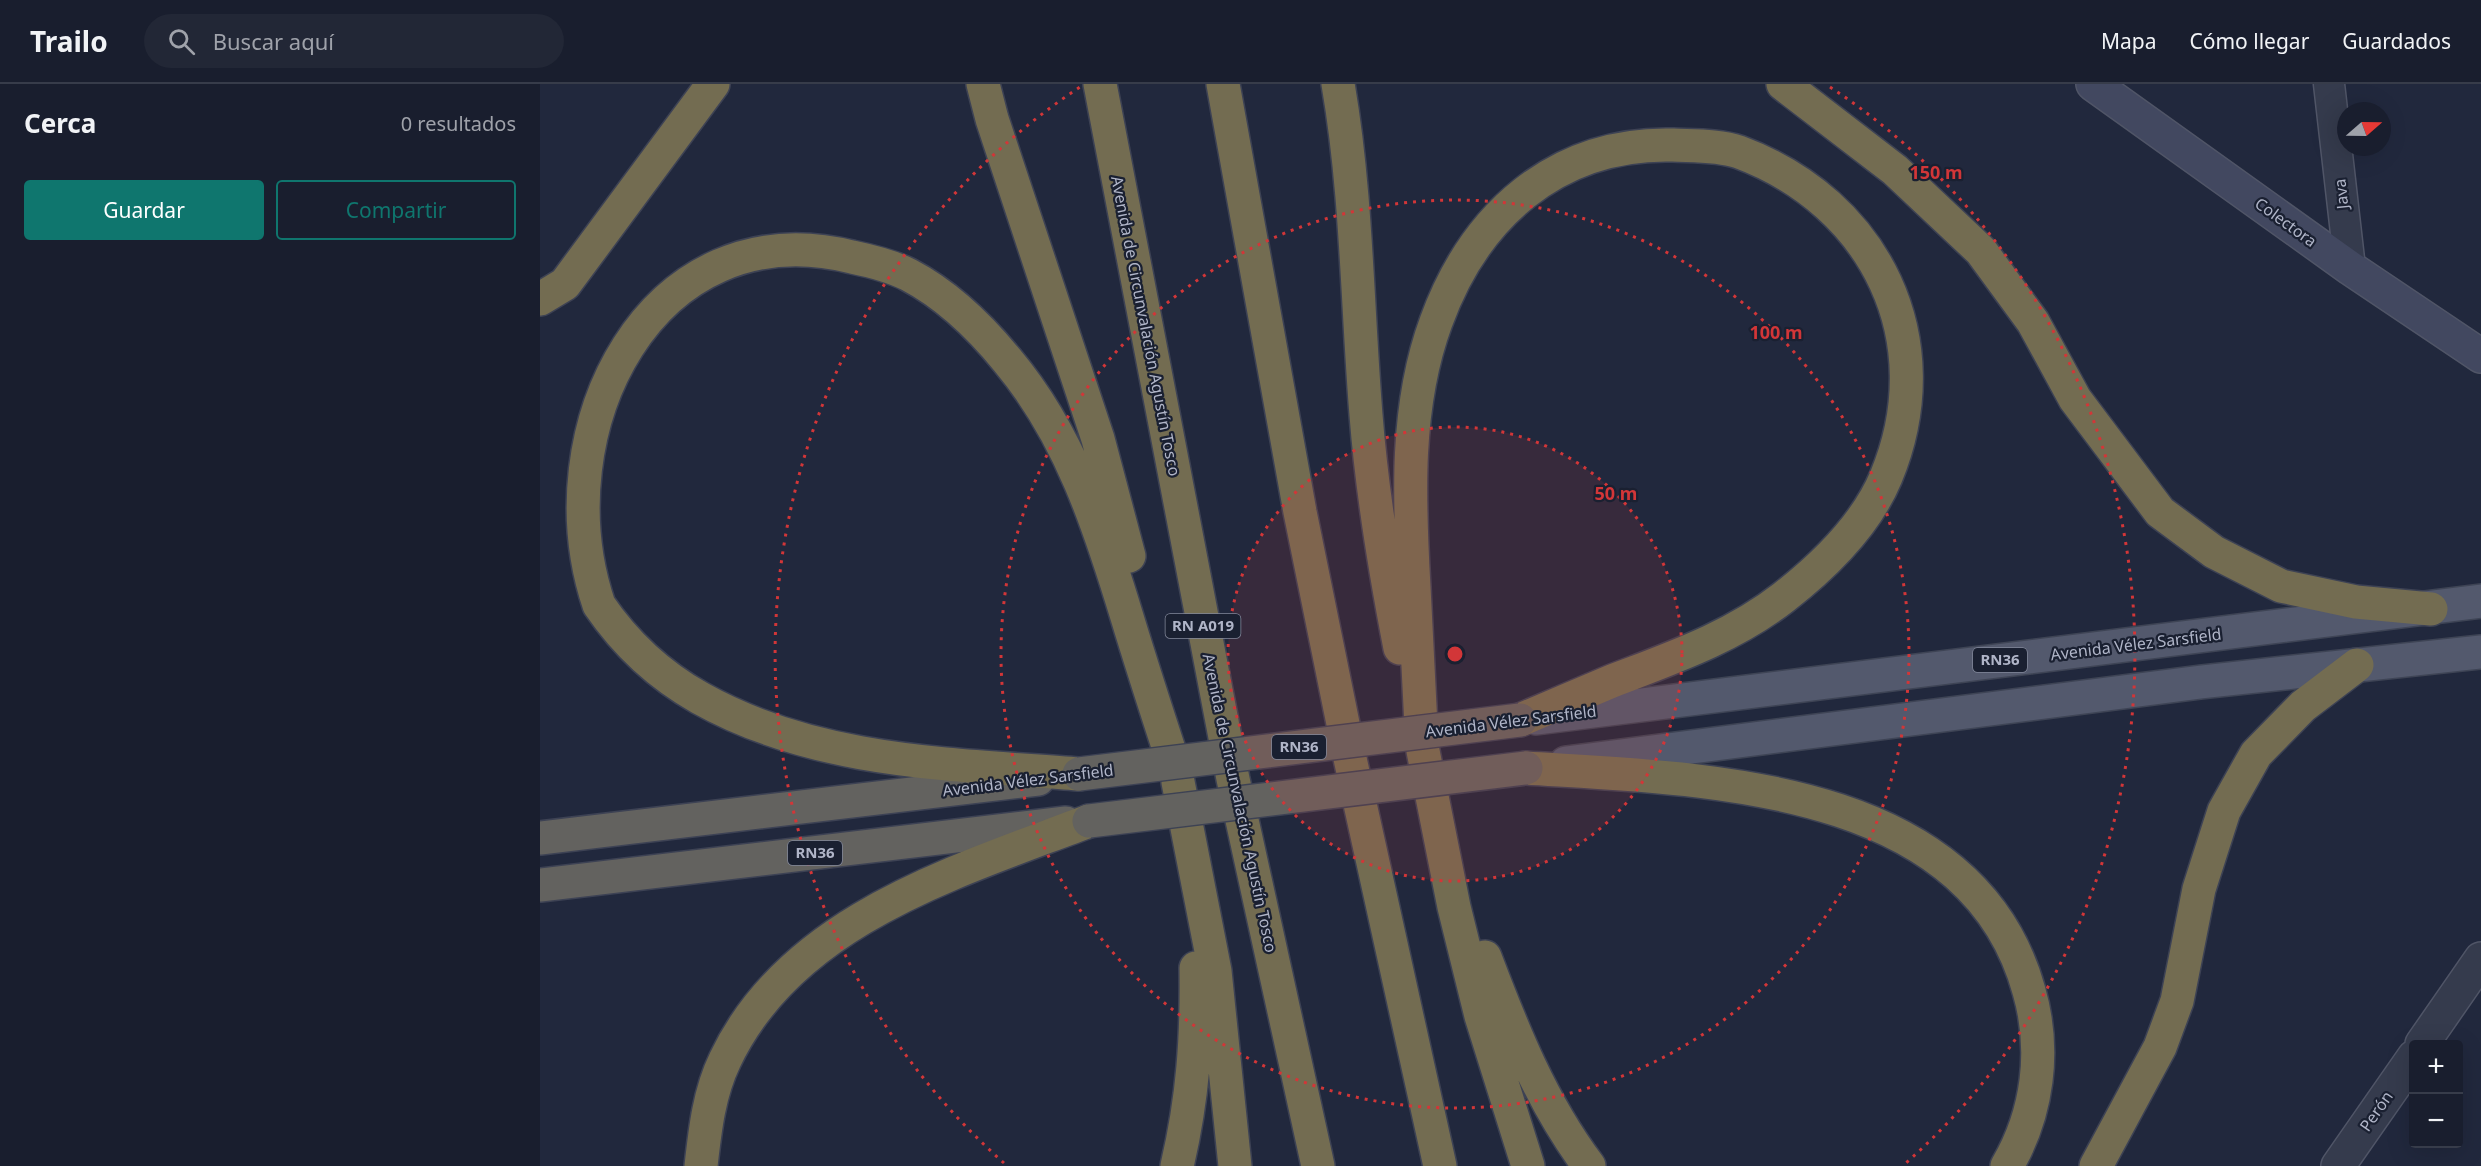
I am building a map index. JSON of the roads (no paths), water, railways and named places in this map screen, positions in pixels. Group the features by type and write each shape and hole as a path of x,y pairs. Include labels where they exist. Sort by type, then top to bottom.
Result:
{"highway":[{"path":"540,299 565,284 713,84"},
{"path":"983,84 992,119 1098,439 1127,545 1179,785 1215,971 1235,1166"},
{"name":"Avenida de Circunvalación Agustín Tosco","path":"1100,84 1233,779 1318,1166"},
{"path":"1223,84 1305,535 1351,763 1440,1166"},
{"path":"1338,84 1359,280 1366,414 1374,494 1392,608 1454,907 1478,1005 1528,1166"},
{"path":"1784,84 1895,170 1981,251 2033,322 2075,399 2160,512 2214,552 2281,586 2356,603 2431,609"},
{"path":"1520,720 1706,645 1772,606 1817,569 1844,542 1867,511 1885,479 1899,439 1906,406 1907,367 1902,329 1894,299 1871,256 1852,230 1822,200 1791,179 1737,151 1652,145 1613,150 1574,163 1541,181 1508,206 1478,238 1454,280 1435,323 1420,377 1413,433 1410,506 1424,754 1478,940 1512,1028 1534,1079 1563,1132 1589,1166"},
{"path":"1079,774 900,760 816,744 735,715 699,698 637,652 610,621 587,587 571,550 562,513 560,472 565,436 577,397 592,366 612,337 635,313 689,273 752,254 781,250 812,250 876,262 907,274 934,290 959,311 1008,360 1048,416 1065,447 1097,520 1179,785 1196,965 1197,1017 1191,1100 1177,1166"},
{"path":"2096,1166 2160,1047 2176,1001 2199,889 2224,811 2256,754 2303,706 2357,665"},
{"name":"Avenida Vélez Sarsfield","path":"540,838 1520,720"},
{"path":"1526,768 1690,778 1740,784 1788,795 1855,816 1899,835 1957,876 1984,903 2005,932 2023,967 2033,1005 2038,1044 2037,1082 2030,1115 2017,1149 2007,1166"},
{"name":"RN36","path":"540,885 1526,768"},
{"path":"701,1166 712,1095 724,1061 740,1032 762,1001 795,969 851,926 891,902 1089,820"}],"main road":[{"name":"Colectora","path":"2094,84 2350,268 2481,356"},
{"name":"Avenida Vélez Sarsfield","path":"1520,720 2481,602"},
{"name":"RN36","path":"1526,768 1827,728 2481,652"}],"street":[{"name":"Java","path":"2329,84 2350,268"},
{"path":"2425,1040 2481,960"},
{"name":"Perón","path":"2338,1166 2409,1064"}]}
